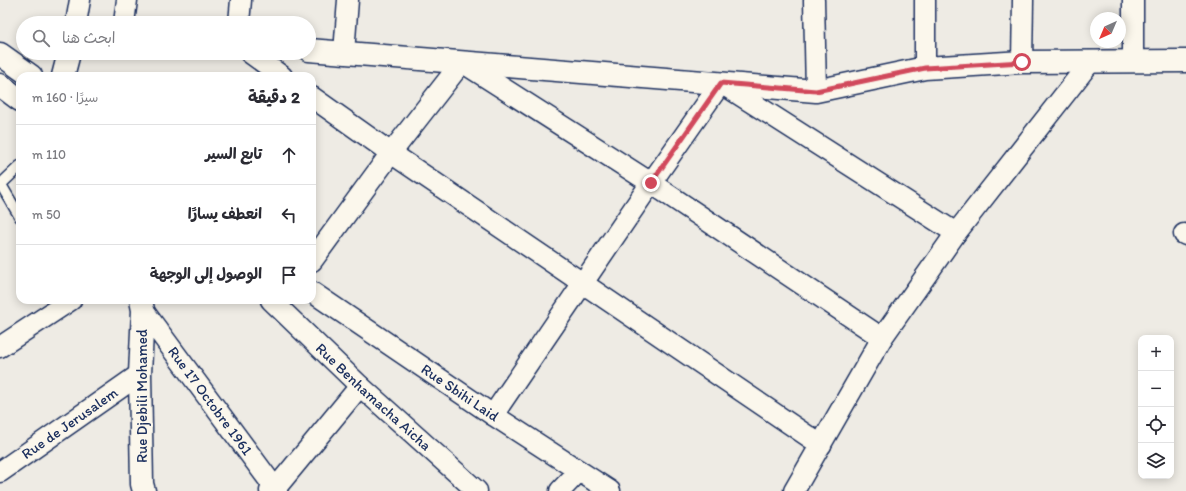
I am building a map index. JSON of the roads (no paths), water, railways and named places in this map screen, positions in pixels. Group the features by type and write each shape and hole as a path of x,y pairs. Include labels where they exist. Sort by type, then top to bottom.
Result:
{"street":[{"path":"77,16 80,0"},
{"path":"125,16 127,0"},
{"path":"240,16 241,0"},
{"path":"344,53 348,0"},
{"path":"814,0 816,91"},
{"path":"925,0 925,68"},
{"path":"1022,62 1023,0"},
{"path":"1133,0 1133,61"},
{"path":"316,51 816,91 925,68 1022,62 1186,61"},
{"path":"0,54 25,72"},
{"path":"64,72 67,60"},
{"path":"260,60 276,72"},
{"path":"794,491 882,338 956,233 1091,61"},
{"path":"316,256 391,153 462,62"},
{"path":"462,62 651,183 882,338"},
{"path":"721,83 956,233"},
{"path":"493,415 721,83"},
{"path":"0,85 16,97"},
{"path":"316,100 391,153 821,445"},
{"name":"Rue Sbihi Laid","path":"316,295 493,415 610,491"},
{"path":"0,347 65,304"},
{"name":"Rue Benhamacha Aicha","path":"275,304 360,386 477,491"},
{"name":"Rue Djebili Mohamed","path":"139,489 142,305"},
{"name":"Rue 17 Octobre 1961","path":"142,305 274,490"},
{"name":"Rue de Jerusalem","path":"0,472 140,374"},
{"path":"274,490 360,386"},
{"path":"560,491 579,471"}],"lane":[{"path":"16,170 0,184 16,210"}]}
